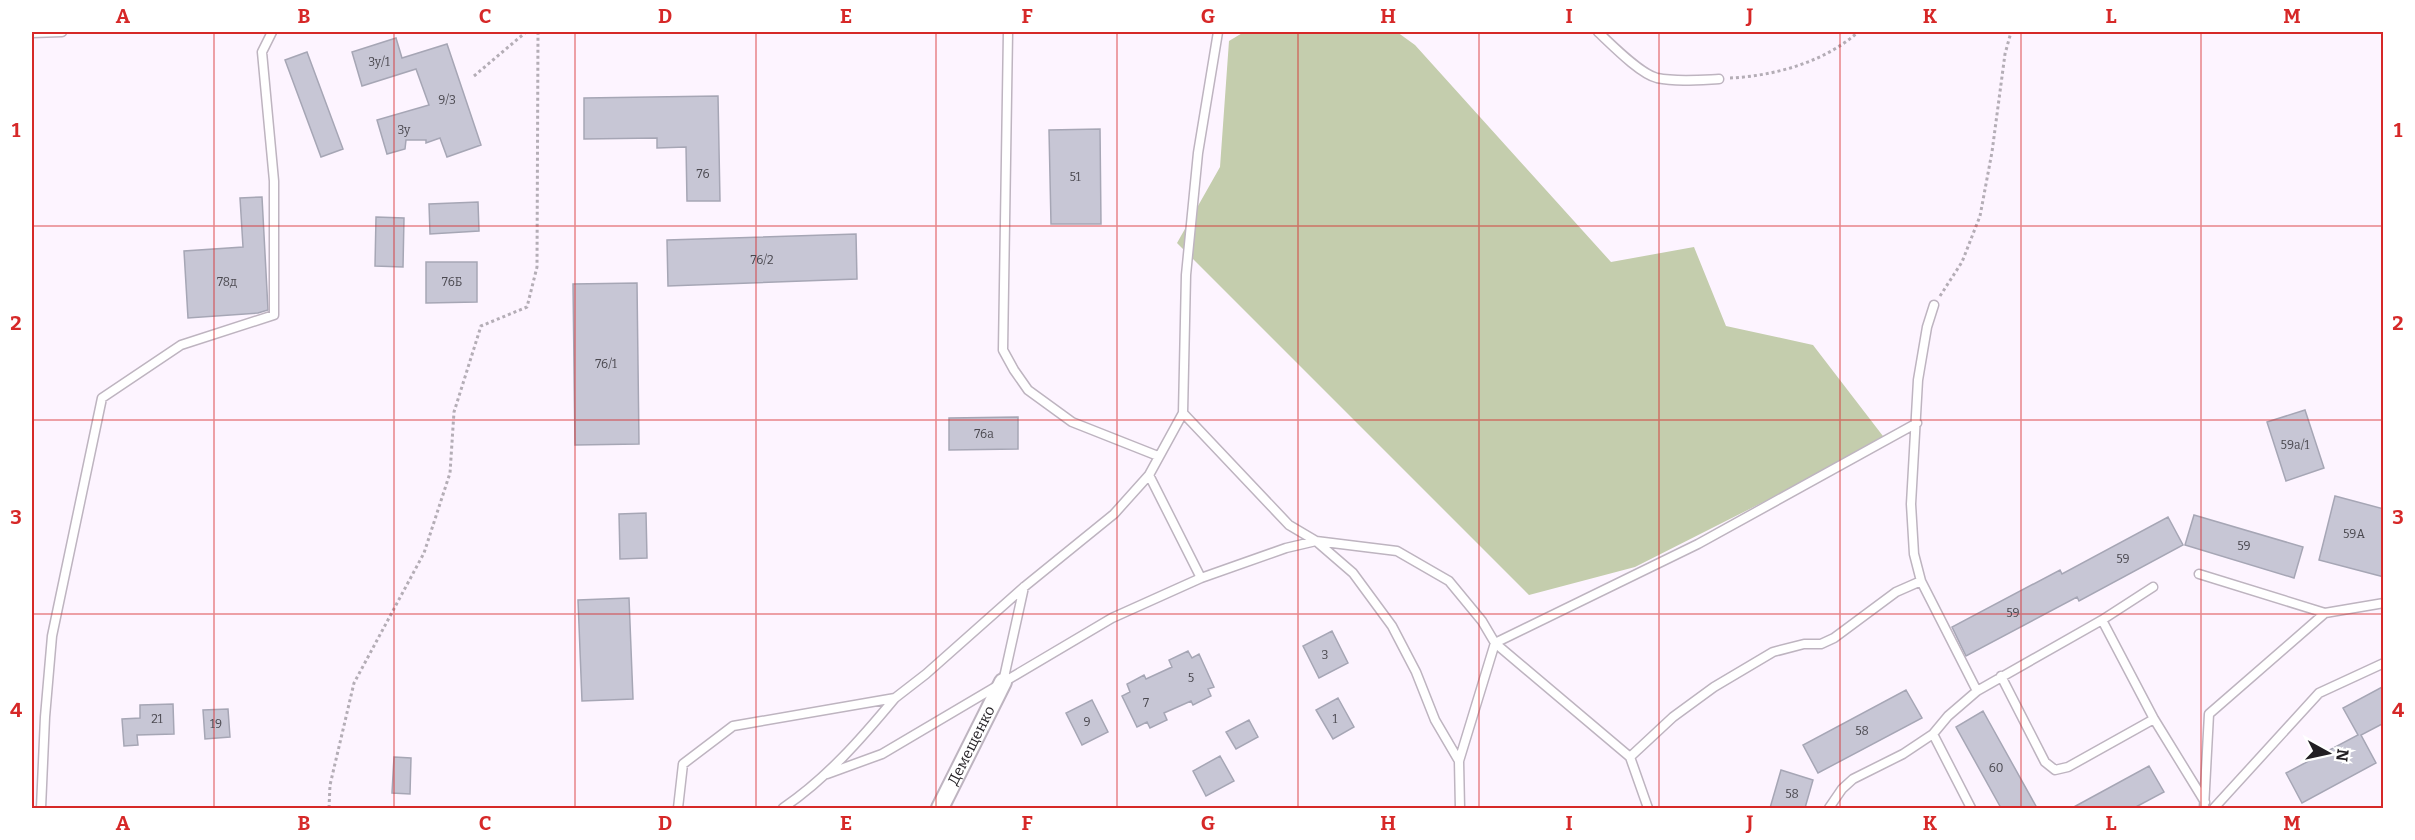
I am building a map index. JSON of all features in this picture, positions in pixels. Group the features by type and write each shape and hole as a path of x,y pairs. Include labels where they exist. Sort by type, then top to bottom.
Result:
{"street":[{"name":"Демещенко","path":"940,808 1003,682"}],"lane":[{"path":"32,33 62,32"},
{"path":"41,808 45,717 52,636 102,398 181,345 274,315 274,181 262,52 272,32"},
{"path":"1008,32 1003,350 1028,390 1072,422 1158,456"},
{"path":"783,808 827,774 895,698 926,674 1024,587 1114,514 1149,475 1183,413 1186,275 1198,153 1218,32"},
{"path":"1598,32 1625,57 1655,78 1719,79"},
{"path":"1934,305 1927,327 1918,380 1911,504 1914,554 1921,581 1977,691"},
{"path":"1183,413 1289,525 1316,541 1353,573 1392,626 1416,672 1435,720 1459,761"},
{"path":"1460,808 1459,761 1495,643 1698,544 1917,423"},
{"path":"1149,475 1201,578"},
{"path":"827,774 882,754 1075,642 1112,618 1201,578 1286,548 1316,541 1397,551 1449,581 1482,621 1495,643 1630,757 1648,808"},
{"path":"2199,574 2325,613 2384,603"},
{"path":"1630,757 1673,717 1724,681 1773,652 1804,644 1821,644 1834,638 1896,592 1921,581"},
{"path":"1003,682 1024,587"},
{"path":"1829,808 1852,779 1903,754 1933,734 1948,716 1977,691 2102,620 2153,587"},
{"path":"2205,805 2209,714 2325,613"},
{"path":"2102,620 2154,719 2205,805"},
{"path":"2214,808 2319,693 2384,663"},
{"path":"2001,676 2045,762 2055,770 2068,767 2154,719"},
{"path":"678,808 683,764 733,726 895,698"},
{"path":"1933,734 1971,808"}],"path":[{"path":"474,76 526,32"},
{"path":"329,808 330,785 354,683 424,553 450,473 454,412 481,326 527,307 537,267 538,32"},
{"path":"1719,79 1780,71 1818,57 1848,41 1858,32"},
{"path":"1934,305 1962,262 1980,216 1992,152 2005,54 2011,32"}],"green space":[{"path":"1244,32 1397,32 1415,45 1611,262 1694,247 1726,326 1813,345 1886,440 1635,567 1529,595 1177,243 1220,167 1229,41"}],"building":[{"path":"396,38 402,58 447,44 481,145 447,157 440,138 426,143 426,140 406,140 405,149 387,154 377,120 429,105 416,69 362,86 352,52"},
{"path":"307,52 343,149 321,157 285,60"},
{"path":"718,96 720,201 687,201 686,147 657,148 657,138 584,139 584,98"},
{"path":"1100,129 1101,224 1051,224 1049,130"},
{"path":"262,197 268,310 258,313 188,318 184,251 243,247 240,198"},
{"path":"478,202 479,231 430,234 429,204"},
{"path":"376,217 404,218 403,267 375,266"},
{"path":"856,234 857,279 668,286 667,240"},
{"path":"426,262 477,262 477,302 426,303"},
{"path":"637,283 639,444 575,445 573,284"},
{"path":"2305,410 2324,468 2286,481 2267,422"},
{"path":"1018,417 1018,449 949,450 949,418"},
{"path":"2335,496 2384,509 2384,577 2319,560"},
{"path":"646,513 647,558 620,559 619,514"},
{"path":"2194,515 2303,547 2294,578 2185,545"},
{"path":"2168,517 2183,545 2079,601 2077,597 1966,656 1952,627 2060,570 2062,574"},
{"path":"629,598 633,699 582,701 578,600"},
{"path":"1332,631 1348,663 1319,678 1303,646"},
{"path":"1188,651 1192,658 1199,654 1214,687 1208,689 1211,696 1193,705 1191,701 1164,713 1167,720 1150,728 1147,722 1137,727 1122,696 1130,692 1127,684 1144,675 1146,679 1172,667 1169,660"},
{"path":"2384,686 2384,723 2361,735 2376,763 2302,803 2286,773 2358,735 2343,708"},
{"path":"1906,690 1922,718 1818,773 1803,745"},
{"path":"1338,698 1354,727 1333,739 1316,710"},
{"path":"1092,700 1108,732 1082,745 1066,713"},
{"path":"173,704 174,734 137,735 138,745 124,746 122,719 140,718 140,705"},
{"path":"228,709 230,737 205,739 203,710"},
{"path":"1983,711 2037,808 2001,808 1956,727"},
{"path":"1249,720 1258,737 1236,749 1226,732"},
{"path":"1220,756 1234,781 1206,796 1193,771"},
{"path":"394,757 411,758 410,794 392,793"},
{"path":"2149,766 2164,792 2134,808 2072,808"},
{"path":"1781,770 1813,780 1805,808 1770,808"}]}
